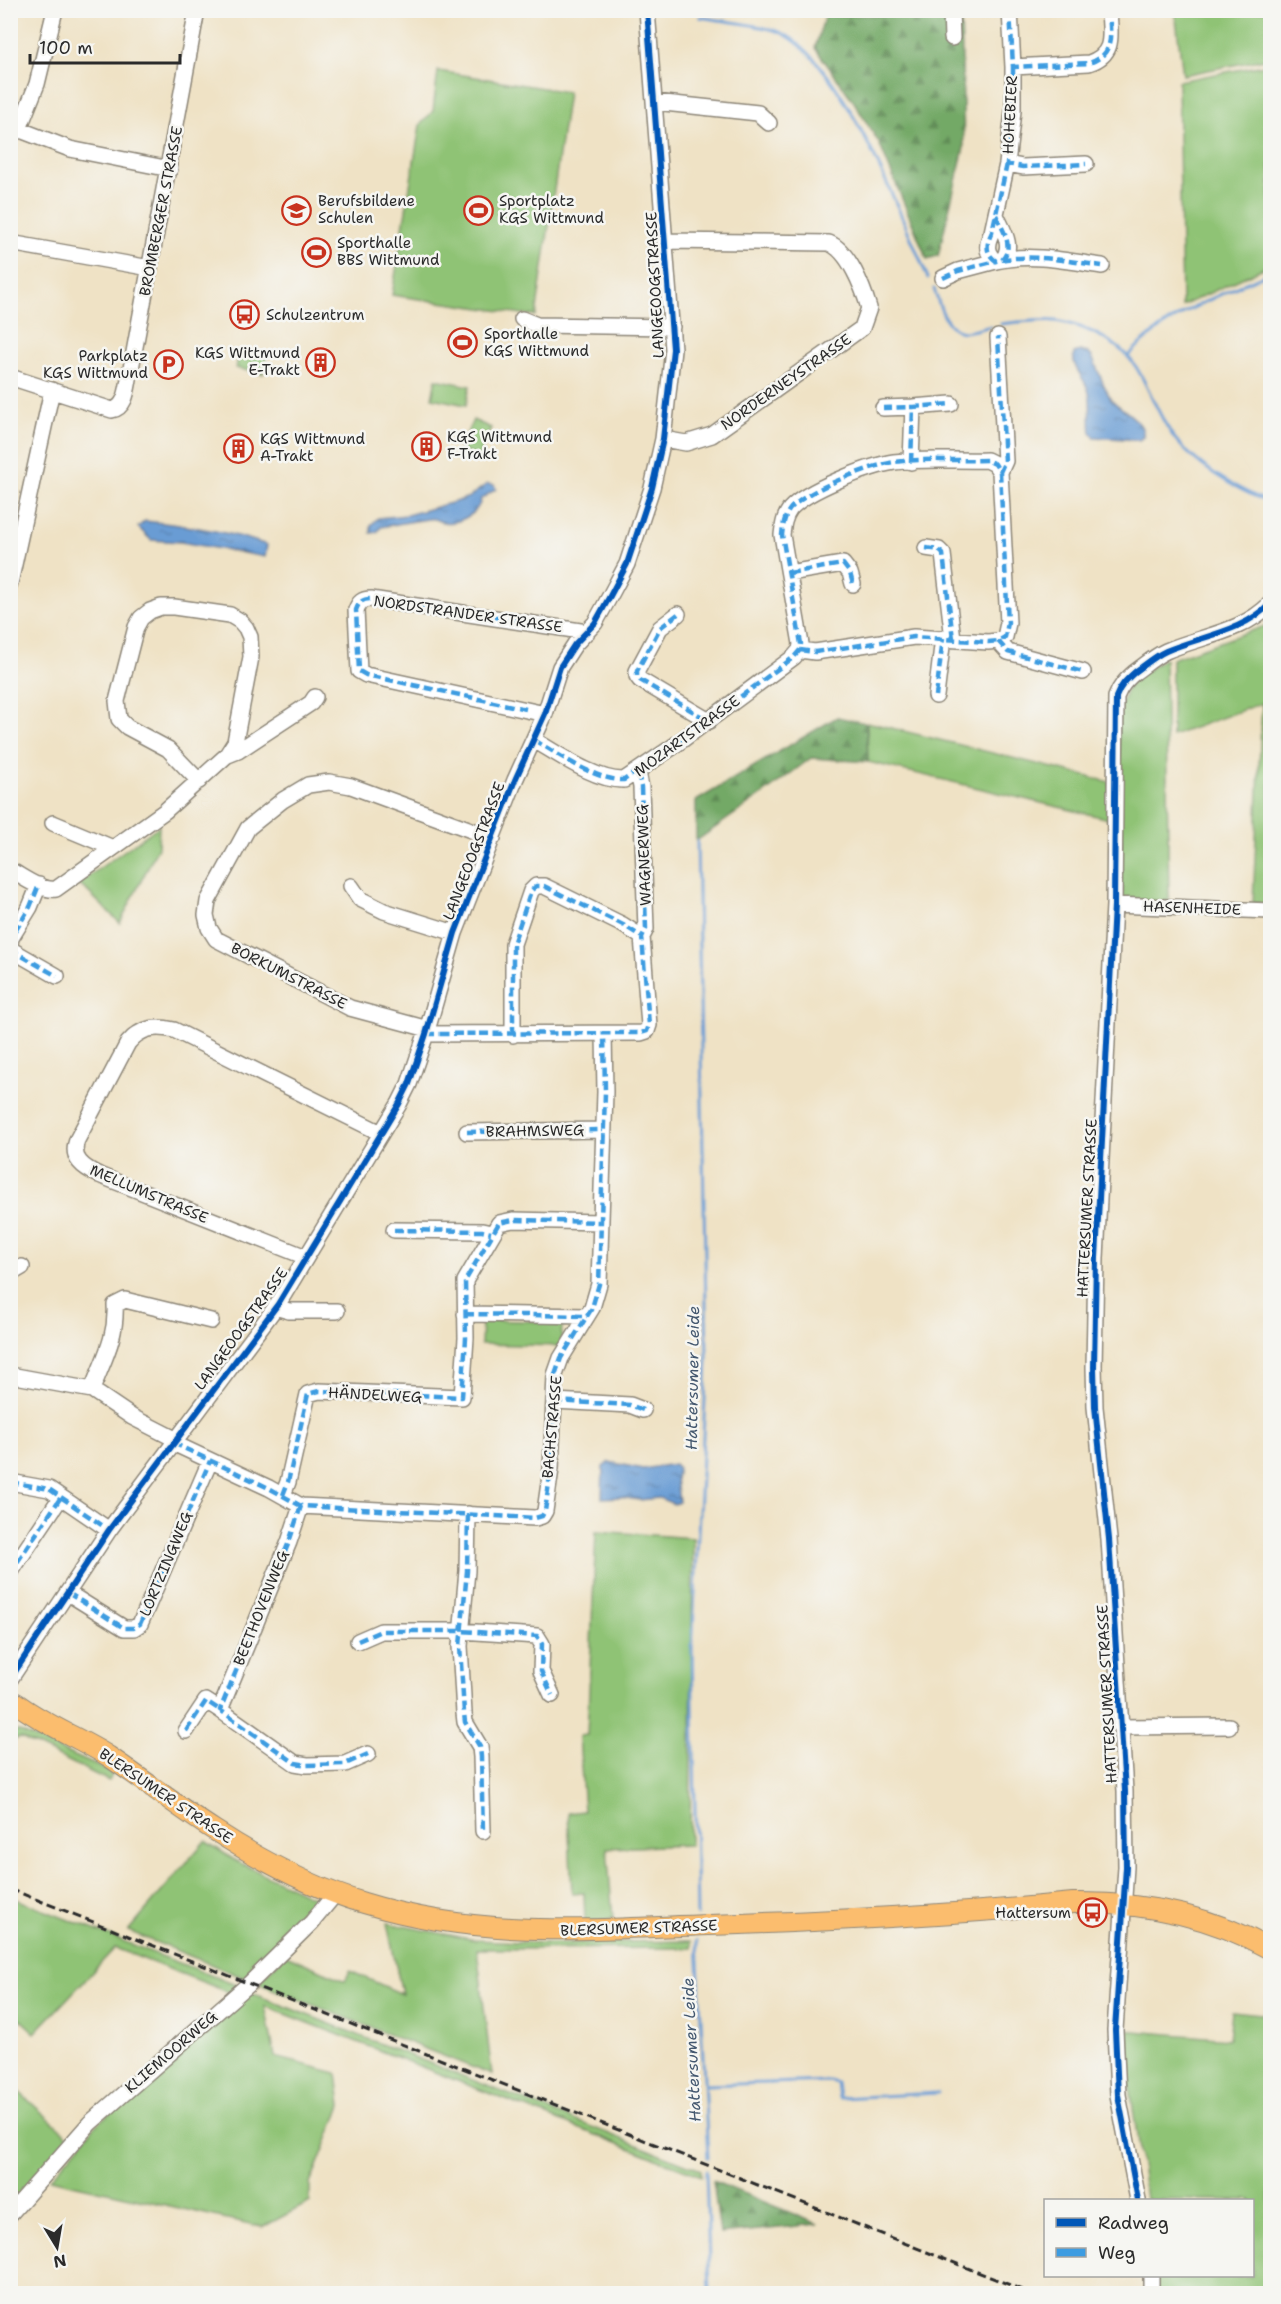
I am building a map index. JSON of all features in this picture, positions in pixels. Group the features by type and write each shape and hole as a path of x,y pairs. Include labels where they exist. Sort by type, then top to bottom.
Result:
{"main road":[{"name":"BLERSUMER STRASSE","path":"12,1702 97,1749 213,1830 256,1856 336,1893 390,1911 432,1920 469,1926 551,1931 870,1918 1073,1904 1123,1905 1163,1910 1204,1920 1239,1933 1270,1949"}],"street":[{"path":"55,10 37,84 15,127 70,149 170,169"},
{"name":"BROMBERGER STRASSE","path":"52,390 112,410 119,409 123,405 170,169 197,10"},
{"name":"LANGEOOGSTRASSE","path":"10,1679 109,1530 275,1307 409,1084 427,1032 455,933 515,780 545,714 560,667 575,644 601,614 627,564 652,488 663,440 673,349 647,10"},
{"path":"951,10 952,38"},
{"name":"HOHEBIER","path":"999,260 990,256 987,246 1008,164 1013,111 1010,10"},
{"name":"HOHEBIER","path":"1013,67 1097,61 1103,57 1110,45 1109,10"},
{"path":"655,102 758,113 769,123"},
{"name":"HOHEBIER","path":"1008,164 1023,167 1086,164"},
{"name":"NORDERNEYSTRASSE","path":"663,440 686,443 712,435 862,328 867,320 869,308 844,254 838,247 829,243 665,241"},
{"path":"10,243 150,268"},
{"path":"943,278 958,271 999,260 1041,258 1102,266"},
{"path":"522,319 537,325 672,327"},
{"path":"998,337 1005,461 1000,472 1008,622 1003,646"},
{"path":"10,377 52,390 10,583"},
{"path":"883,408 951,404"},
{"path":"911,462 913,406"},
{"path":"1000,472 995,464 987,460 893,463 834,482 788,511 782,535 801,636 800,650 815,652 914,637 948,639 1003,646 1083,672"},
{"path":"926,548 939,550 943,554 948,639 936,696"},
{"path":"789,573 843,564 850,573 853,584"},
{"name":"NORDSTRANDER STRASSE","path":"545,714 366,675 359,671 356,610 359,603 364,599 371,599 587,632"},
{"name":"HATTERSUMER STRASSE","path":"1138,2199 1117,2077 1115,2030 1126,1867 1125,1791 1109,1539 1095,1407 1094,1367 1096,1258 1114,905 1115,710 1120,687 1146,663 1164,652 1242,625 1259,615 1270,604"},
{"path":"10,870 51,890 56,889 165,811 199,781 226,756 235,742 251,657 250,637 246,628 230,615 161,607 141,618 136,627 116,711 119,720 127,727 168,749 199,781"},
{"path":"678,614 660,628 637,671 637,676 640,680 709,721"},
{"name":"MOZARTSTRASSE","path":"534,740 565,758 606,777 624,780 709,721 794,657 800,650"},
{"path":"226,756 238,751 311,703 315,698"},
{"name":"WAGNERWEG","path":"604,1034 641,1033 647,1031 649,1025 642,937 646,930 646,900 641,787 638,772"},
{"name":"BORKUMSTRASSE","path":"427,1032 350,1008 216,939 209,928 207,919 208,901 248,828 283,800 309,785 330,782 351,786 493,838"},
{"path":"53,823 113,848"},
{"path":"10,944 11,938 30,908 39,885"},
{"path":"351,886 360,899 384,911 455,933"},
{"path":"513,1035 513,944 531,891 536,886 544,886 623,925 642,937"},
{"name":"HASENHEIDE","path":"1114,905 1270,911"},
{"path":"10,949 57,976"},
{"name":"MELLUMSTRASSE","path":"306,1257 99,1175 79,1162 75,1151 77,1140 128,1043 135,1035 145,1030 158,1027 174,1030 381,1133"},
{"path":"427,1032 513,1035 604,1034"},
{"name":"BACHSTRASSE","path":"92,1390 141,1422 210,1461 283,1495 301,1506 535,1518 542,1516 545,1510 551,1469 555,1375 561,1358 592,1308 599,1284 603,1186 604,1034"},
{"name":"BRAHMSWEG","path":"467,1132 603,1130"},
{"path":"394,1230 492,1233 499,1223 504,1221 600,1222"},
{"name":"HÄNDELWEG","path":"283,1495 308,1394 319,1392 457,1399 462,1397 465,1281 492,1233"},
{"path":"10,1375 92,1390 112,1338 116,1323 115,1305 125,1300 211,1321"},
{"name":"LANGEOOGSTRASSE","path":"275,1307 289,1311 338,1311"},
{"path":"465,1314 587,1316"},
{"path":"554,1401 630,1405 643,1410"},
{"name":"LORTZINGWEG","path":"68,1593 124,1628 134,1628 140,1624 210,1461"},
{"path":"10,1482 49,1489 109,1530"},
{"path":"10,1573 61,1497"},
{"name":"BEETHOVENWEG","path":"220,1710 289,1542 301,1506"},
{"path":"468,1514 467,1571 461,1631 464,1713 465,1722 480,1747 482,1757 483,1831"},
{"path":"358,1641 381,1631 461,1631 537,1636 542,1644 541,1671 552,1695"},
{"path":"186,1731 207,1701 295,1763 345,1764 368,1754"},
{"path":"1120,1727 1230,1726"},
{"name":"KLIEMOORWEG","path":"10,2214 90,2123 249,1984 312,1922 336,1893"},
{"path":"1151,2277 1151,2294"}],"green space":[{"path":"1175,11 1270,11 1270,58 1183,75"},
{"path":"825,15 961,15 964,148 938,256 927,259 879,143 854,102 815,48"},
{"path":"1270,64 1270,265 1182,306 1178,81"},
{"name":"Sportplatz KGS Wittmund","path":"438,71 568,92 536,316 392,295 420,125 433,111"},
{"path":"239,352 267,357 263,374 236,368"},
{"path":"436,379 470,386 466,405 432,398"},
{"path":"473,420 491,428 479,457 460,449"},
{"path":"1270,618 1270,904 1253,903 1262,703 1172,736 1172,659 1265,626"},
{"path":"1165,658 1169,901 1122,900 1118,719 1128,688 1138,676"},
{"path":"837,717 866,723 868,762 811,758 696,841 696,801"},
{"path":"867,722 1110,782 1109,819 868,762"},
{"path":"159,826 158,847 120,923 79,883"},
{"path":"482,1320 562,1322 561,1346 481,1344"},
{"path":"596,1531 693,1538 690,1845 607,1848 613,1919 585,1923 584,1893 572,1894 568,1813 584,1811 579,1736 587,1735"},
{"path":"18,1731 104,1769 112,1775 109,1781 21,1738 11,1740 11,1732"},
{"path":"205,1841 236,1861 323,1902 247,1979 128,1931"},
{"path":"10,1897 241,1987 233,1994 115,1948 35,2033 11,2011"},
{"path":"387,1923 476,1940 545,1943 691,1941 691,1948 477,1949 492,2075 257,1983 286,1955 345,1981 350,1971 402,1994"},
{"path":"249,1992 701,2170 701,2176 265,2006 275,2057 337,2073 341,2106 310,2184 310,2202 263,2227 50,2179 97,2124"},
{"path":"1232,2011 1270,2015 1270,2293 1156,2293 1156,2277 1254,2277 1254,2199 1146,2199 1122,2030 1229,2039"},
{"path":"11,2085 71,2138 11,2207"},
{"path":"713,2181 818,2224 720,2234"}],"water":[{"path":"1080,351 1092,357 1113,401 1141,426 1143,437 1139,440 1094,437 1091,433 1089,393 1074,359 1074,353"},
{"path":"487,484 494,485 496,489 481,499 472,514 461,520 441,522 433,519 423,520 381,527 377,532 371,533 371,525 378,518 407,515 458,501 469,497"},
{"path":"145,521 207,529 252,540 267,545 265,557 181,542 151,540 138,527"},
{"path":"609,1462 643,1469 674,1464 678,1468 676,1478 679,1502 674,1504 659,1498 639,1500 620,1497 602,1498 603,1467"}],"waterway":[{"path":"700,17 777,31 801,46 824,71 846,103 866,140 928,278"},
{"path":"1129,355 1160,328 1177,317 1270,272"},
{"path":"934,289 947,321 957,330 966,332 991,326"},
{"path":"1001,324 1056,321 1080,327 1104,338 1132,362 1144,380 1165,424 1176,440 1196,460 1220,477 1270,503"},
{"name":"Hattersumer Leide","path":"697,841 707,1360 692,1649 697,1915"},
{"name":"Hattersumer Leide","path":"697,1941 708,2158"},
{"path":"705,2085 829,2081 837,2083 839,2098 938,2093"},
{"name":"Hattersumer Leide","path":"706,2171 710,2294"}],"railway":[{"path":"10,1889 1033,2294"}],"marked path":[{"path":"1010,10 1013,67 1089,63 1098,59 1104,54 1110,42 1109,10"},
{"path":"1013,67 1013,111 1007,164 1023,167 1086,164"},
{"path":"1007,164 988,244 988,251 992,258 996,261 1022,258 1049,259 1102,266"},
{"path":"996,215 1007,243 1006,255 1002,260"},
{"path":"943,278 958,271 996,261"},
{"path":"534,740 590,771 613,779 624,780 794,657 800,650 801,644 782,535 788,512 810,494 883,464 929,460 987,460 995,464 1000,472 1005,461 998,337"},
{"path":"911,462 913,407 951,404"},
{"path":"883,408 913,407"},
{"path":"800,650 815,652 914,637 988,642 998,641 1005,637 1008,623 1000,472"},
{"path":"926,548 939,550 943,554 953,639"},
{"path":"789,573 843,564 850,573 853,584"},
{"path":"526,709 366,675 359,671 356,610 361,602 371,599 543,624"},
{"path":"678,614 660,628 637,671 637,676 640,680 709,721"},
{"path":"936,696 943,638"},
{"path":"998,641 1008,652 1083,672"},
{"path":"426,1034 641,1033 647,1031 649,1025 642,937 646,929 641,787 638,772"},
{"path":"10,944 39,885"},
{"path":"513,1035 513,944 531,891 536,886 544,886 623,925 642,937"},
{"path":"10,949 57,976"},
{"path":"173,1443 269,1488 301,1506 535,1518 542,1516 545,1511 551,1469 555,1375 561,1358 592,1308 599,1284 605,1092 604,1034"},
{"path":"467,1132 603,1130"},
{"path":"283,1495 308,1394 319,1391 462,1397 466,1338 465,1281 499,1223 513,1220 600,1222"},
{"path":"394,1230 491,1233"},
{"path":"465,1314 587,1316"},
{"path":"554,1401 630,1405 643,1410"},
{"path":"68,1593 124,1628 134,1628 140,1624 210,1461"},
{"path":"10,1482 49,1489 109,1530"},
{"path":"10,1573 61,1497"},
{"path":"301,1506 289,1542 220,1710 295,1763 345,1764 368,1754"},
{"path":"468,1514 467,1571 460,1646 465,1722 480,1747 483,1831"},
{"path":"358,1641 381,1631 461,1631 537,1636 542,1644 541,1671 552,1695"},
{"path":"186,1731 206,1701 220,1710"}],"cycle path":[{"path":"10,1679 109,1530 278,1304 399,1104 409,1084 426,1034 455,933 515,780 545,714 560,667 575,644 595,623 627,564 652,488 663,439 673,349 647,10"},
{"path":"1138,2199 1118,2095 1115,2030 1126,1867 1125,1791 1109,1539 1095,1407 1094,1367 1096,1258 1114,905 1116,697 1121,686 1158,655 1234,627 1247,621 1270,604"}],"place":[{"name":"Berufsbildene Schulen","path":"297,210"},
{"name":"Sportplatz KGS Wittmund","path":"478,210"},
{"name":"Sporthalle BBS Wittmund","path":"316,252"},
{"name":"Schulzentrum","path":"245,315"},
{"name":"Sporthalle KGS Wittmund","path":"463,343"},
{"name":"KGS Wittmund E-Trakt","path":"321,362"},
{"name":"Parkplatz KGS Wittmund","path":"169,365"},
{"name":"KGS Wittmund F-Trakt","path":"426,446"},
{"name":"KGS Wittmund A-Trakt","path":"239,448"},
{"name":"Hattersum","path":"1092,1913"}]}
